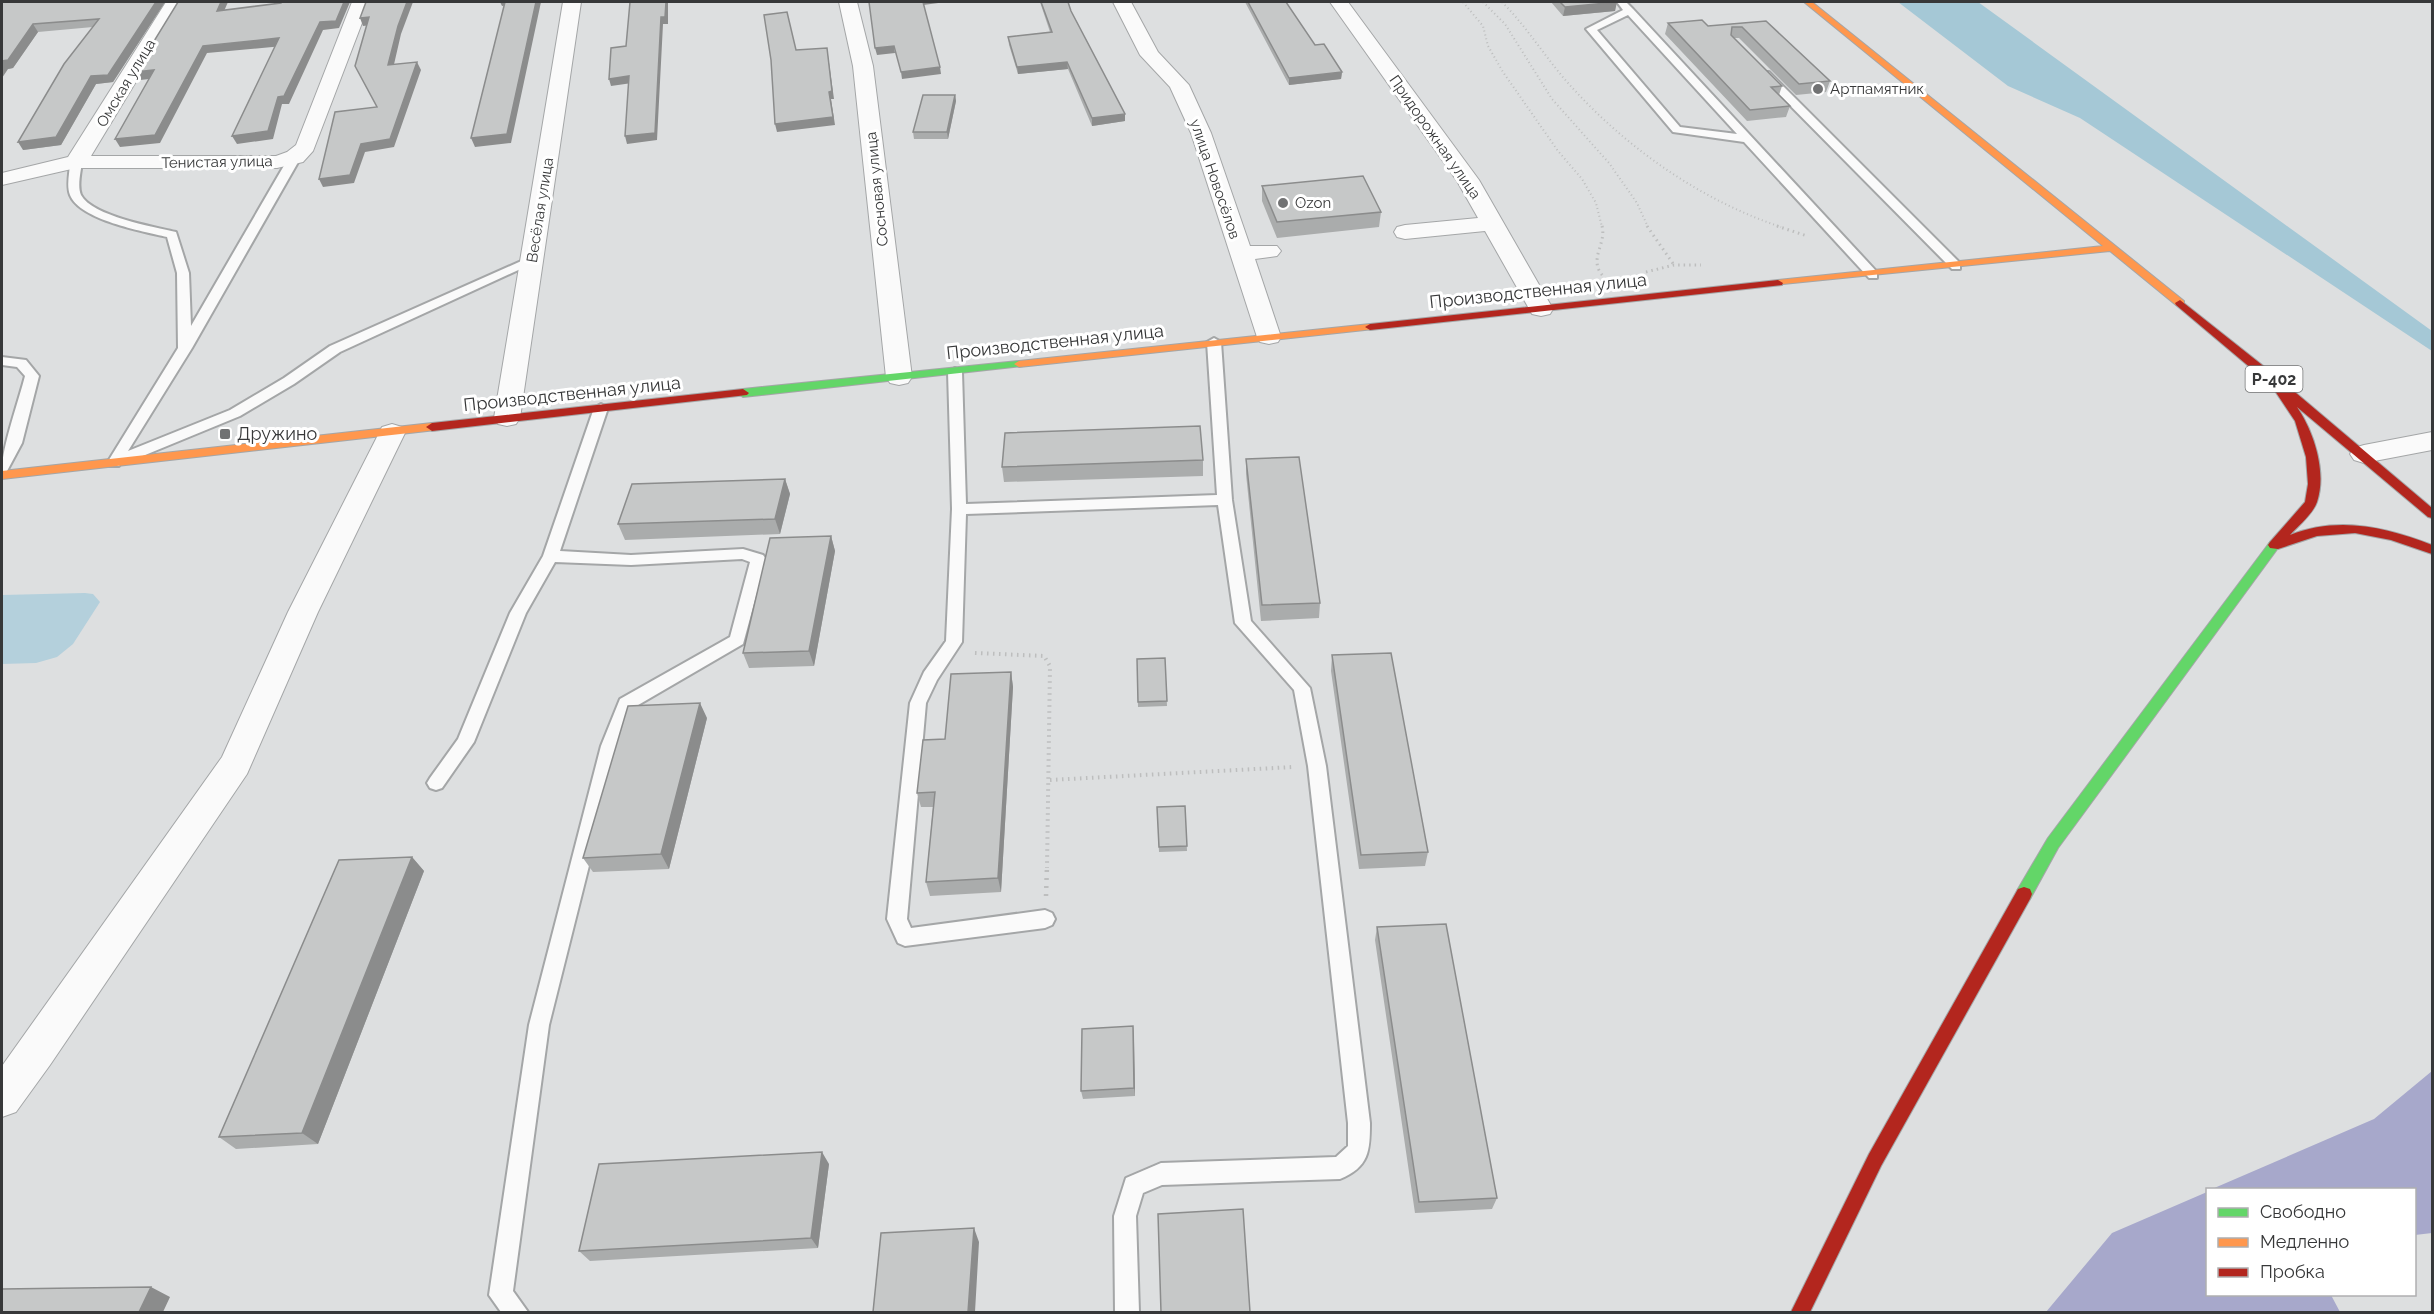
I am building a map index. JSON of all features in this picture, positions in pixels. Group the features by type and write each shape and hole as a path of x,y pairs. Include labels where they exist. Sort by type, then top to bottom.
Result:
{"street":[{"name":"Омская улица","path":"76,162 175,2"},
{"name":"Тенистая улица","path":"2,179 76,162 263,163 295,157 306,147 362,2"},
{"name":"Весёлая улица","path":"507,418 572,2"},
{"name":"Сосновая улица","path":"848,2 863,66 899,377"},
{"name":"улица Новосёлов","path":"1122,2 1150,55 1179,85 1202,133 1269,337"},
{"name":"Придорожная улица","path":"1339,2 1468,180 1540,309"},
{"name":"Р-402","path":"1808,2 2272,378 2433,514"},
{"path":"1405,232 1492,223"},
{"name":"Производственная улица","path":"2,475 392,433 507,418 2113,248"},
{"path":"1242,254 1269,251"},
{"path":"1800,1312 1875,1160 2053,843 2271,549 2310,503 2314,484 2312,457 2301,421 2272,378"},
{"path":"2,1098 43,1043 236,764 303,612 392,433"},
{"path":"2364,454 2433,441"},
{"path":"2271,549 2289,537 2309,530 2342,528 2379,531 2433,550"}],"lane":[{"path":"1621,2 1873,275"},
{"path":"1630,11 1591,29 1677,130 1747,139"},
{"path":"1757,66 1956,266"},
{"path":"114,463 185,348 295,157"},
{"path":"76,162 75,194 83,205 113,218 172,235 183,273 185,348"},
{"path":"114,463 235,413 289,381 335,349 532,261"},
{"path":"1127,1312 1125,1216 1134,1186 1161,1174 1340,1168 1359,1150 1359,1123 1317,766 1302,688 1243,623 1225,500 1214,342"},
{"path":"2,361 21,363 32,376 15,443 2,468"},
{"path":"955,372 959,509 954,642 930,677 918,703 897,919 905,937 1045,919"},
{"path":"436,783 465,742 518,613 551,556 601,408"},
{"path":"959,509 1225,500"},
{"path":"516,1312 501,1295 539,1025 610,746 626,704 737,640 758,559 743,554 632,560 551,556"}],"path":[{"path":"1462,2 1483,26 1488,46 1503,72 1558,151 1582,178 1596,203 1604,233 1596,256 1598,271 1605,278"},
{"path":"1483,2 1505,24 1530,60 1552,99 1609,163 1637,202 1649,230 1674,265"},
{"path":"1503,2 1522,20 1541,51 1570,85 1610,125 1651,159 1710,197 1769,224 1848,248"},
{"path":"947,651 1044,656 1050,666 1050,780 1045,919"},
{"path":"1050,780 1317,766"}],"shaded area":[{"path":"1898,2 1978,2 2432,331 2432,351 2080,118 2008,86"},
{"path":"93,594 100,602 73,644 57,657 36,663 2,664 2,595"},
{"path":"2432,1071 2432,1233 2416,1235 2416,1188 2214,1188 2374,1119"},
{"path":"2206,1192 2206,1296 2332,1296 2340,1312 2046,1312 2112,1233"}],"building":[{"path":"2,2 156,2 108,75 91,76 56,137 18,142 64,64 99,19 33,24 8,60 2,61"},
{"path":"178,2 221,2 217,11 282,2 344,2 336,21 320,22 284,96 278,97 268,131 232,136 279,38 203,46 155,135 115,139 154,70 135,72"},
{"path":"366,2 407,2 388,65 417,62 390,139 361,144 350,175 319,179 335,112 377,107 355,66 369,17 360,18"},
{"path":"505,2 536,2 507,134 471,138"},
{"path":"630,2 666,2 665,17 661,17 655,133 625,136 629,76 609,79 611,48 626,46"},
{"path":"869,2 923,2 940,67 901,72 894,46 875,48"},
{"path":"1041,2 1068,2 1125,114 1092,118 1067,62 1017,67 1008,37 1052,32"},
{"path":"1248,2 1286,2 1315,45 1324,44 1342,72 1289,78"},
{"path":"1560,2 1617,2 1565,7"},
{"path":"787,12 796,50 827,48 832,91 829,92 833,117 775,124 771,60 764,15"},
{"path":"1702,20 1708,26 1766,21 1830,81 1799,84 1742,27 1732,27 1731,35 1782,86 1771,87 1790,106 1750,110 1668,23"},
{"path":"923,95 955,95 947,132 913,132"},
{"path":"1363,176 1381,212 1277,222 1262,186"},
{"path":"1200,426 1203,460 1002,467 1005,433"},
{"path":"1299,457 1320,603 1262,605 1246,459"},
{"path":"785,479 775,519 618,524 632,484"},
{"path":"831,536 809,651 743,653 770,538"},
{"path":"1391,653 1428,852 1361,855 1332,655"},
{"path":"1165,658 1167,701 1138,702 1137,659"},
{"path":"1011,672 998,878 926,882 935,792 917,793 923,740 945,739 951,674"},
{"path":"700,703 661,854 583,858 628,706"},
{"path":"1185,806 1187,846 1159,847 1157,807"},
{"path":"412,857 302,1133 219,1137 339,860"},
{"path":"1446,924 1497,1198 1419,1202 1377,927"},
{"path":"1133,1026 1134,1088 1081,1091 1082,1029"},
{"path":"822,1152 811,1238 579,1251 599,1164"},
{"path":"1243,1209 1250,1312 1161,1312 1158,1214"},
{"path":"974,1228 968,1312 873,1312 881,1233"},
{"path":"151,1287 139,1312 2,1312 2,1289"}],"traffic: fast":[{"path":"743,393 1019,364"},
{"path":"2024,894 2053,843 2274,545"}],"traffic: slow":[{"path":"1808,2 2180,303"},
{"path":"1778,283 2113,248"},
{"path":"1019,364 1370,327"},
{"path":"2,475 432,427"}],"traffic: jam":[{"path":"1370,327 1778,283"},
{"path":"2180,303 2432,514"},
{"path":"2272,378 2301,421 2312,457 2314,484 2311,503 2274,545"},
{"path":"432,427 743,393"},
{"path":"2278,545 2317,531 2355,529 2393,536 2432,550"},
{"path":"1800,1312 1875,1160 2024,894"}],"place":[{"name":"Артпамятник","path":"1818,89"},
{"name":"Ozon","path":"1283,203"},
{"name":"Дружино","path":"225,434"}]}
